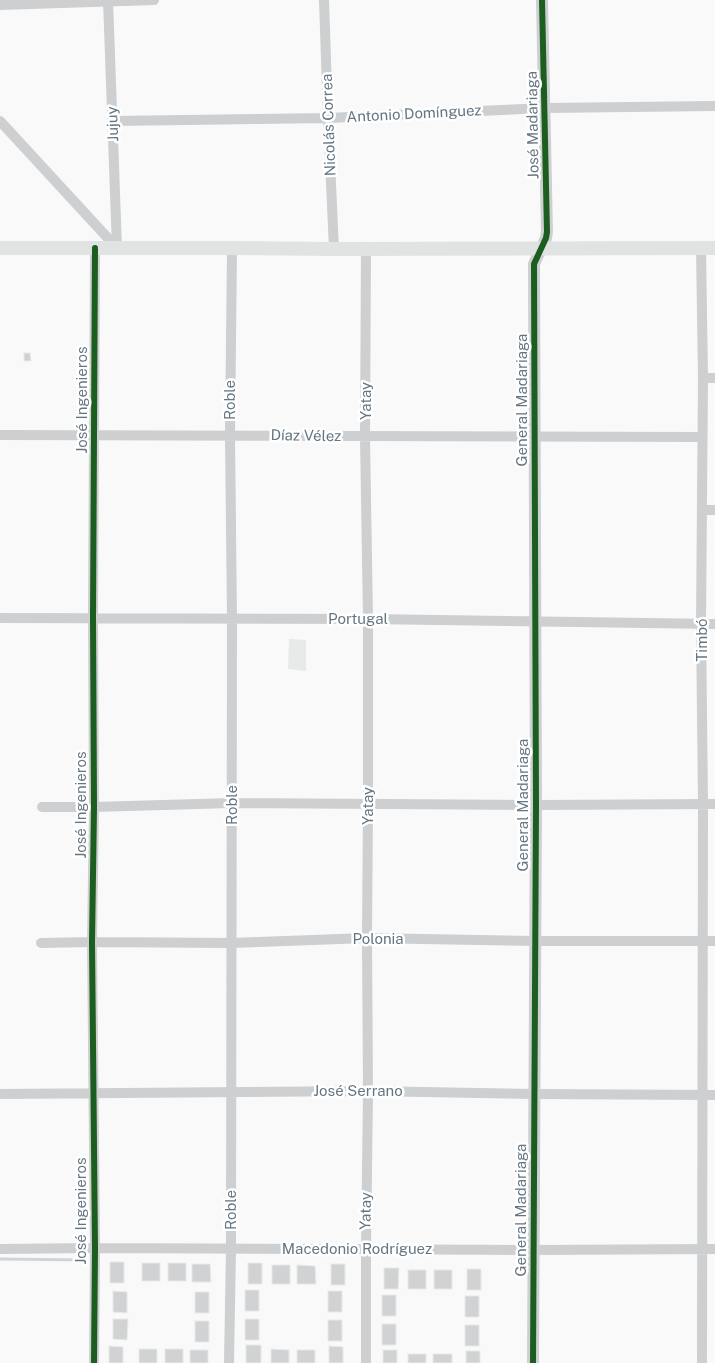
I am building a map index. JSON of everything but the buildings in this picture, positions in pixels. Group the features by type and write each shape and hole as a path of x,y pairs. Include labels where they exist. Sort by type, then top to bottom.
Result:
{"main road":[{"path":"0,248 708,248"}],"street":[{"name":"Jujuy","path":"108,0 117,248"},
{"path":"0,4 154,0"},
{"name":"Nicolás Correa","path":"324,0 334,249"},
{"name":"José Madariaga","path":"542,0 548,232 542,248"},
{"name":"Antonio Domínguez","path":"113,122 328,118 545,108 715,106"},
{"path":"0,122 117,248"},
{"name":"José Ingenieros","path":"94,1363 92,942 96,248"},
{"name":"Roble","path":"229,1363 231,1248 232,619 230,435 232,248"},
{"name":"General Madariaga","path":"533,1363 536,805 534,264 542,248"},
{"name":"Timbó","path":"702,1363 702,437 708,248"},
{"name":"Yatay","path":"366,249 365,437 368,619 366,1363"},
{"path":"703,378 715,378"},
{"name":"Díaz Vélez","path":"0,435 702,437"},
{"path":"702,510 715,510"},
{"name":"Portugal","path":"0,618 368,619 715,624"},
{"path":"42,807 232,803 715,804"},
{"name":"Polonia","path":"42,944 92,942 231,943 367,938 535,941 715,941"},
{"name":"José Serrano","path":"0,1094 368,1091 534,1094 715,1094"},
{"name":"Macedonio Rodríguez","path":"0,1249 715,1249"}],"shaded area":[{"path":"289,639 306,640 306,671 288,669"}],"waterway":[{"path":"0,1259 86,1260"}],"cycle path":[{"path":"533,1363 536,805 534,264 547,232 542,0"},
{"path":"94,1363 95,1248 92,942 95,248"}]}
